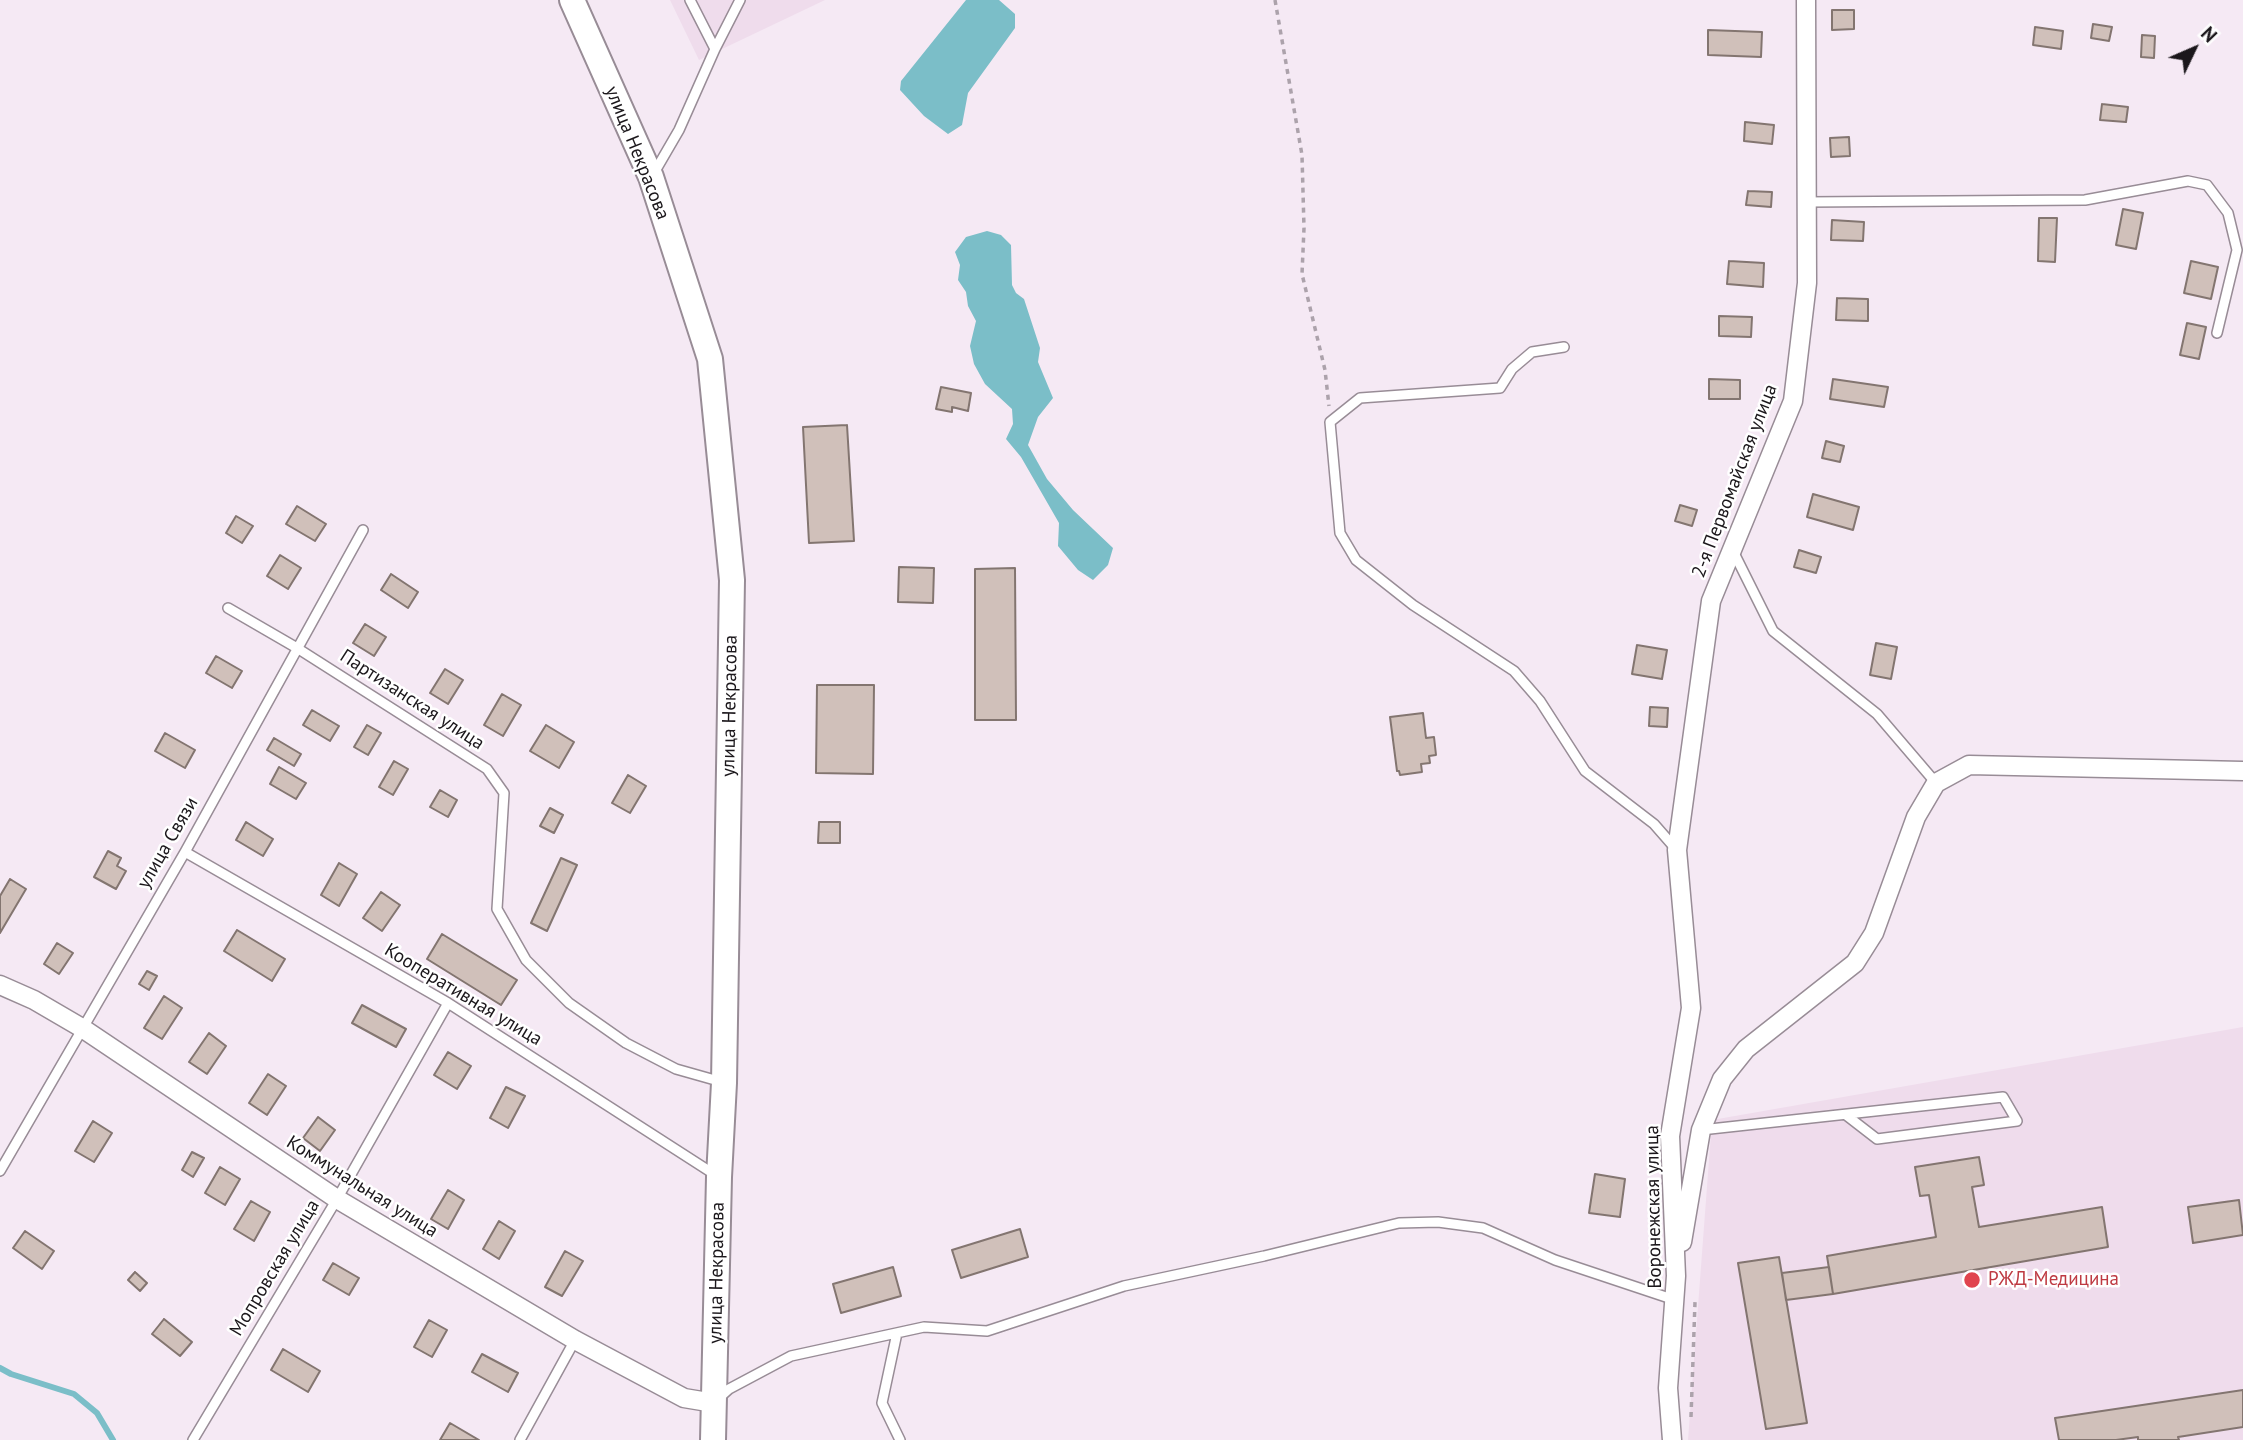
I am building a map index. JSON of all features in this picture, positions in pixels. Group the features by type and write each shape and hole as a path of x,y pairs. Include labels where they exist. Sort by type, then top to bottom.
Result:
{"main road":[{"name":"улица Некрасова","path":"572,0 651,177 710,359 732,580 724,1083 719,1177 713,1440"}],"street":[{"name":"2-я Первомайская улица","path":"1676,850 1711,601 1793,401 1807,283 1806,0"},
{"path":"1676,1276 1701,1130 1722,1079 1746,1049 1855,962 1874,933 1916,817 1936,783 1969,765 2243,771"},
{"name":"Воронежская улица","path":"1672,1440 1668,1388 1676,1276 1670,1136 1691,1009 1676,850"},
{"name":"Коммунальная улица","path":"0,985 34,1000 82,1028 337,1199 576,1340 684,1398 714,1403"}],"lane":[{"path":"690,0 715,49"},
{"path":"651,177 680,130 715,49 740,0"},
{"path":"1807,202 2085,200 2188,181 2207,185 2228,214 2237,250 2217,332"},
{"path":"1564,347 1532,352 1512,369 1500,388 1360,398 1330,422 1340,533 1356,561 1413,605 1514,671 1540,701 1585,771 1654,824 1676,850"},
{"name":"улица Связи","path":"0,1171 185,852 363,530"},
{"path":"1732,550 1773,631 1877,714 1936,783"},
{"name":"Партизанская улица","path":"228,608 297,648 487,769 503,793 497,909 526,960 569,1003 626,1043 676,1069 724,1083"},
{"name":"Кооперативная улица","path":"185,852 447,1003 719,1177"},
{"name":"Мопровская улица","path":"193,1440 337,1199 447,1003"},
{"path":"1701,1130 2003,1097 2017,1121 1877,1139 1846,1115"},
{"path":"714,1403 729,1389 791,1356 924,1327 987,1331 1124,1286 1399,1223 1438,1222 1483,1228 1555,1260 1676,1300"},
{"path":"897,1333 882,1403 900,1440"},
{"path":"520,1440 576,1340"}],"path":[{"path":"1275,0 1302,155 1302,274 1325,370 1330,422"},
{"path":"1676,1300 1695,1302 1690,1426"}],"shaded area":[{"path":"670,0 825,0 699,60"},
{"name":"РЖД-Медицина","path":"2243,1027 2243,1440 1688,1440 1712,1120"}],"water":[{"path":"966,0 999,0 1015,14 1015,28 968,93 962,125 948,134 924,116 900,90 901,81"},
{"path":"987,231 1001,235 1011,245 1012,285 1016,293 1024,299 1040,348 1038,362 1053,398 1038,417 1028,445 1047,479 1073,510 1113,548 1108,565 1093,580 1078,570 1058,546 1059,523 1021,457 1006,439 1013,424 1012,409 985,384 974,364 970,346 976,321 968,306 966,292 958,280 960,265 955,252 966,237"}],"building":[{"path":"1832,10 1854,10 1854,29 1832,30"},
{"path":"2093,24 2112,27 2109,41 2091,38"},
{"path":"2035,27 2063,31 2061,49 2033,45"},
{"path":"1708,30 1762,32 1761,57 1708,55"},
{"path":"2142,35 2155,36 2154,58 2141,57"},
{"path":"2102,104 2128,107 2126,122 2100,120"},
{"path":"1745,122 1774,125 1772,144 1744,141"},
{"path":"1849,137 1850,156 1831,157 1830,138"},
{"path":"1748,191 1772,192 1771,207 1746,205"},
{"path":"2123,209 2143,213 2136,249 2116,245"},
{"path":"2039,218 2057,218 2055,262 2038,261"},
{"path":"1832,220 1864,222 1863,241 1831,240"},
{"path":"1729,261 1764,263 1763,287 1727,284"},
{"path":"2191,261 2218,267 2211,299 2184,293"},
{"path":"1837,298 1868,299 1868,321 1836,320"},
{"path":"1719,316 1752,317 1751,337 1719,336"},
{"path":"2187,323 2206,327 2199,359 2180,355"},
{"path":"1709,379 1740,380 1740,399 1709,399"},
{"path":"1833,379 1888,387 1884,407 1830,399"},
{"path":"941,387 971,393 968,411 952,407 952,412 936,409"},
{"path":"847,425 854,541 809,543 803,427"},
{"path":"1826,441 1844,446 1840,462 1822,458"},
{"path":"1813,494 1859,507 1853,530 1807,517"},
{"path":"1680,505 1697,510 1692,526 1675,521"},
{"path":"297,506 326,524 315,541 286,524"},
{"path":"236,516 253,526 242,543 226,533"},
{"path":"1799,550 1821,557 1816,573 1794,567"},
{"path":"280,555 301,568 288,589 267,576"},
{"path":"899,567 934,568 933,603 898,602"},
{"path":"1015,568 1016,720 975,720 975,569"},
{"path":"391,574 418,592 408,608 381,590"},
{"path":"365,624 386,637 374,656 353,643"},
{"path":"1876,643 1897,647 1891,679 1870,675"},
{"path":"1637,645 1667,650 1662,679 1632,674"},
{"path":"216,656 242,671 232,688 206,673"},
{"path":"445,669 463,680 448,704 430,693"},
{"path":"817,685 874,685 873,774 816,773"},
{"path":"502,694 521,705 503,736 484,725"},
{"path":"1650,707 1668,708 1667,727 1649,726"},
{"path":"312,710 339,726 330,741 303,725"},
{"path":"1423,713 1426,738 1434,737 1436,755 1429,756 1430,763 1421,764 1422,772 1400,775 1397,771 1390,717"},
{"path":"367,725 381,733 368,755 354,747"},
{"path":"546,725 574,742 559,768 530,751"},
{"path":"165,733 195,750 185,768 155,751"},
{"path":"274,738 301,754 294,766 267,750"},
{"path":"394,761 408,769 393,795 379,787"},
{"path":"279,767 306,783 296,799 270,784"},
{"path":"628,775 646,786 630,813 612,803"},
{"path":"440,790 457,800 448,817 430,807"},
{"path":"550,808 563,815 554,833 540,826"},
{"path":"246,822 273,839 263,856 236,840"},
{"path":"819,822 840,822 840,843 818,843"},
{"path":"108,851 121,858 117,866 126,871 116,889 94,877"},
{"path":"561,858 577,865 547,931 531,923"},
{"path":"339,863 357,874 339,906 321,895"},
{"path":"10,879 26,889 0,933 0,896"},
{"path":"381,892 400,905 382,931 363,918"},
{"path":"237,930 285,959 272,981 224,951"},
{"path":"442,934 517,980 501,1005 427,959"},
{"path":"57,943 73,953 59,974 44,964"},
{"path":"147,971 157,976 149,990 139,984"},
{"path":"164,996 182,1008 162,1039 144,1028"},
{"path":"362,1005 406,1029 396,1047 352,1023"},
{"path":"209,1033 226,1046 207,1074 189,1062"},
{"path":"448,1052 471,1066 457,1089 434,1075"},
{"path":"268,1074 286,1086 267,1115 249,1103"},
{"path":"506,1087 525,1096 508,1128 490,1118"},
{"path":"318,1117 335,1130 320,1151 303,1138"},
{"path":"93,1121 112,1133 94,1162 75,1151"},
{"path":"192,1152 204,1158 193,1177 182,1170"},
{"path":"1979,1157 1984,1185 1972,1187 1979,1227 2102,1207 2108,1247 1833,1294 1827,1256 1936,1237 1929,1195 1920,1196 1915,1167"},
{"path":"220,1167 240,1179 225,1205 205,1193"},
{"path":"1595,1174 1625,1179 1620,1217 1589,1213"},
{"path":"448,1190 464,1200 448,1229 431,1219"},
{"path":"2239,1200 2243,1235 2193,1243 2188,1207"},
{"path":"251,1201 270,1212 254,1241 234,1229"},
{"path":"499,1221 515,1231 499,1259 483,1249"},
{"path":"1020,1229 1028,1257 961,1278 952,1250"},
{"path":"25,1231 54,1251 42,1269 13,1248"},
{"path":"565,1251 583,1261 562,1296 545,1287"},
{"path":"1779,1257 1807,1423 1766,1429 1738,1263"},
{"path":"333,1263 359,1278 349,1295 323,1280"},
{"path":"893,1267 901,1296 841,1313 833,1284"},
{"path":"1829,1267 1833,1294 1786,1300 1782,1273"},
{"path":"135,1272 147,1283 140,1291 128,1280"},
{"path":"164,1319 192,1342 180,1356 152,1334"},
{"path":"429,1320 447,1330 432,1357 414,1347"},
{"path":"283,1349 320,1371 308,1392 271,1370"},
{"path":"482,1354 518,1373 508,1392 472,1372"},
{"path":"2243,1390 2243,1427 2178,1437 2179,1440 2138,1440 2138,1437 2116,1440 2059,1440 2055,1418"},
{"path":"450,1423 479,1440 440,1440"}],"waterway":[{"path":"0,1368 74,1394 97,1413 113,1440"}],"place":[{"name":"РЖД-Медицина","path":"1972,1280"}]}
